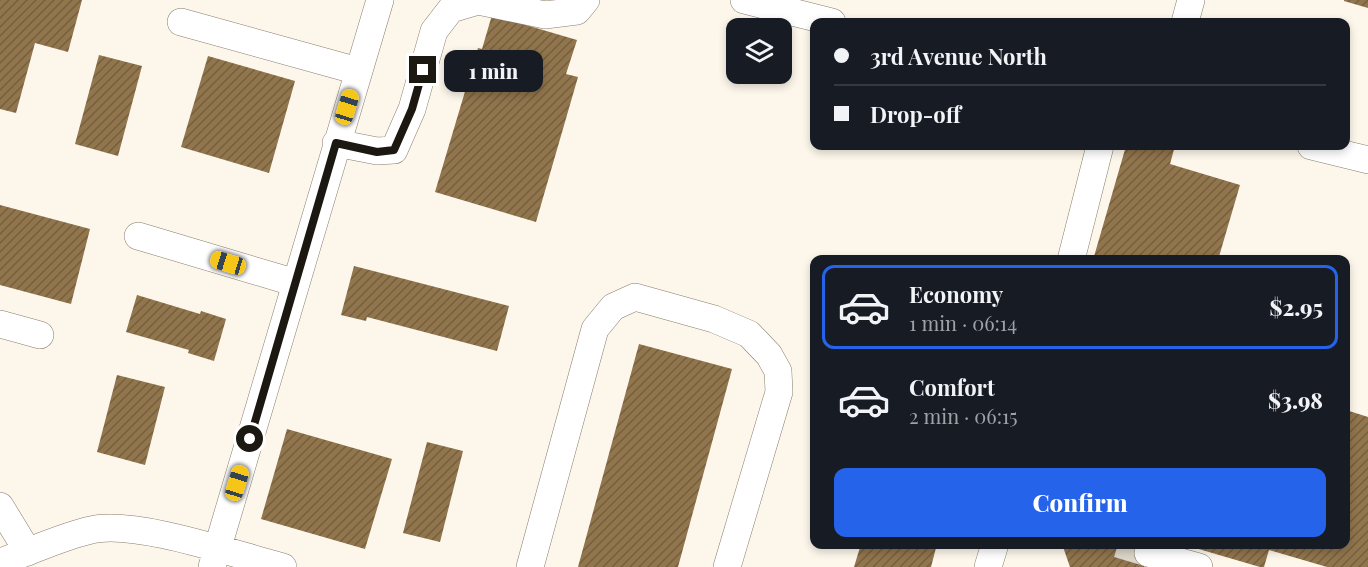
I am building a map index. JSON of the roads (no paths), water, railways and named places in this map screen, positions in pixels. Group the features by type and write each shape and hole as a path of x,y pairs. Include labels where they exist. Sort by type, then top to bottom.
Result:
{"street":[{"path":"215,558 380,0"},
{"path":"336,143 377,152 394,150 412,109 434,31 451,9 478,1 545,15 577,11 586,0"},
{"path":"744,0 816,18"},
{"path":"1186,18 1191,0"},
{"path":"181,22 358,71"},
{"path":"1072,255 1099,150"},
{"path":"1327,150 1368,160"},
{"path":"138,236 296,283"},
{"path":"530,567 595,329 613,307 635,297 714,319 749,334 769,355 778,371 778,392 727,567"},
{"path":"0,324 40,335"},
{"path":"0,506 28,552"},
{"path":"0,562 92,530 121,528 174,538 215,558 283,567"},
{"path":"988,567 993,549"},
{"path":"1148,553 1199,567"}],"tunnel":[{"path":"1135,549 1148,553"}]}
